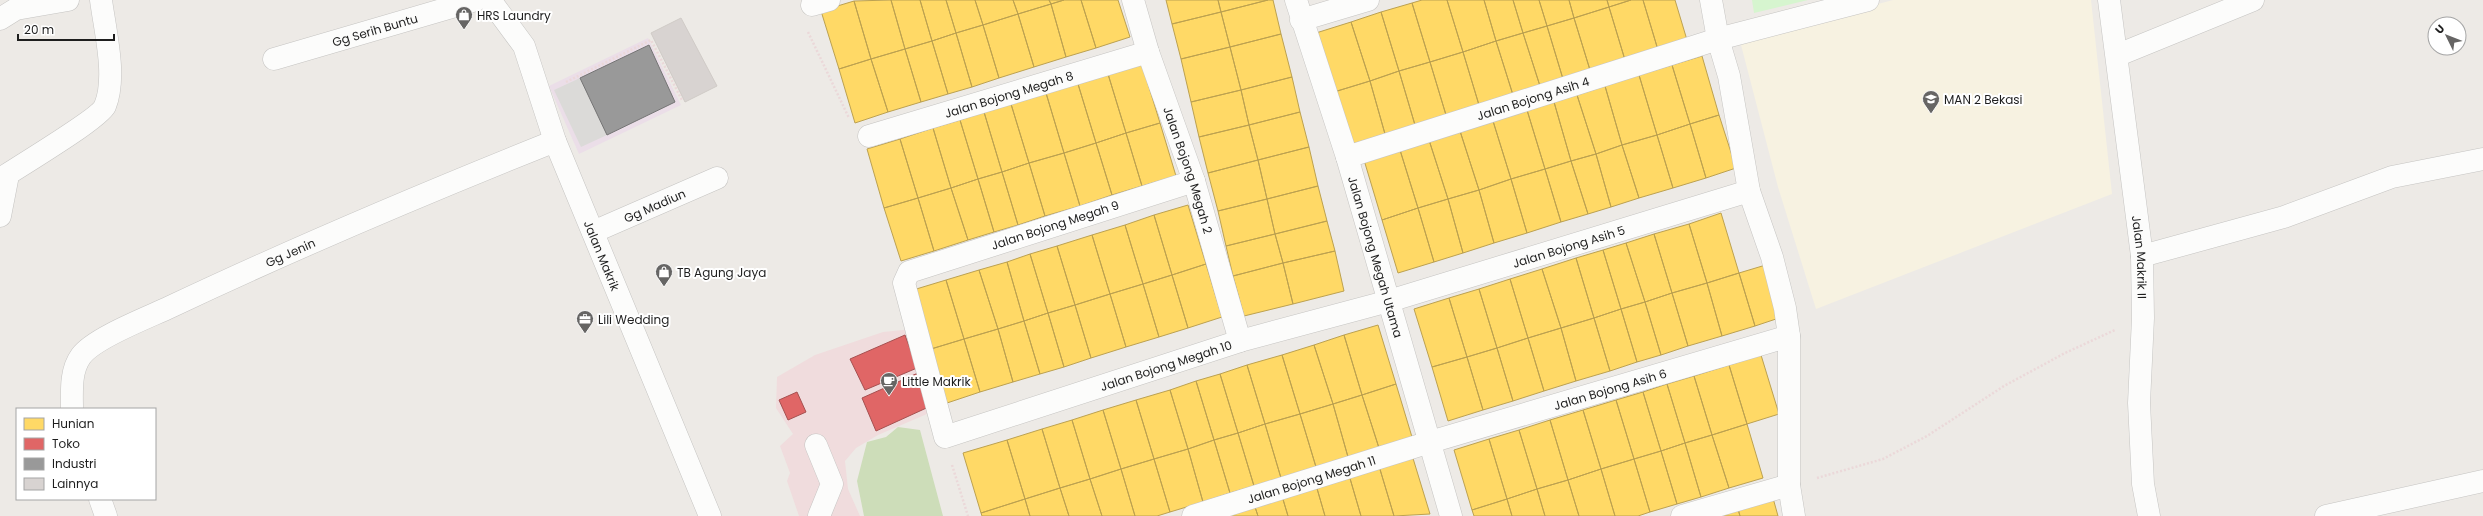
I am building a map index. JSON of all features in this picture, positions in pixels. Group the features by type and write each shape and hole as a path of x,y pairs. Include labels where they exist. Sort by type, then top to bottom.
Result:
{"street":[{"path":"0,19 16,9 68,0"},
{"path":"0,216 4,177 90,120 104,107 110,82 101,0"},
{"name":"Gg Serih Buntu","path":"274,58 476,0"},
{"name":"Jalan Makrik","path":"490,0 524,46 555,141 710,516"},
{"name":"Jalan Bojong Megah 2","path":"1133,0 1148,52 1194,181 1240,341"},
{"path":"1298,10 1368,0"},
{"path":"1712,0 1718,39 1729,76 1749,191 1779,282 1789,336 1789,485 1794,516"},
{"name":"Jalan Bojong Asih 4","path":"1347,158 1718,39 1868,0"},
{"name":"Jalan Makrik II","path":"2109,0 2118,55 2142,256 2143,318 2139,403 2143,484 2149,516"},
{"path":"2118,55 2253,0"},
{"name":"Jalan Bojong Megah Utama","path":"1298,10 1347,158 1452,516"},
{"name":"Jalan Bojong Megah 8","path":"869,136 1148,52"},
{"name":"Gg Jenin","path":"72,408 72,380 81,356 101,340 236,276 389,207 555,141"},
{"path":"2142,256 2284,216 2392,177 2483,159"},
{"name":"Gg Madiun","path":"593,232 717,178"},
{"name":"Jalan Bojong Megah 9","path":"945,437 904,283 909,272 1194,181"},
{"name":"Jalan Bojong Asih 5","path":"1389,301 1749,191"},
{"name":"Jalan Bojong Megah 10","path":"945,437 1240,341 1389,301"},
{"name":"Jalan Bojong Asih 6","path":"1430,442 1789,336"},
{"name":"Jalan Bojong Megah 11","path":"1193,516 1430,442"},
{"path":"816,445 832,484 820,516"},
{"path":"2326,516 2483,481"},
{"path":"1682,516 1789,485"},
{"path":"100,500 106,516"}],"path":[{"path":"821,2 804,19 809,33 851,122 859,134 869,136"},
{"path":"540,95 651,40 682,100"},
{"path":"1789,485 1883,459 1927,436 2004,386 2065,354 2143,318"},
{"path":"945,437 957,487 968,516"}],"shaded area":[{"name":"MAN 2 Bekasi","path":"1893,0 2091,0 2112,194 1816,309 1778,187 1740,41"},
{"path":"648,38 681,105 579,154 549,86"},
{"path":"580,78 607,135 581,147 554,90"},
{"name":"Little Makrik","path":"913,329 934,411 878,435 856,448 845,461 848,489 860,516 799,516 787,481 790,473 780,446 793,434 776,408 777,377 815,355 883,332"}],"green space":[{"path":"1752,0 1808,0 1754,13"},
{"path":"898,427 920,430 943,516 864,516 857,481 867,442 886,437"}],"building: Hunian":[{"path":"891,0 920,0 932,41 905,49"},
{"path":"891,0 905,49 871,59 854,1"},
{"path":"920,0 946,0 956,33 932,41"},
{"path":"946,0 975,0 983,25 956,33"},
{"path":"975,0 1013,0 1018,14 983,25"},
{"path":"1013,0 1049,0 1051,4 1018,14"},
{"path":"1049,0 1064,0 1051,4"},
{"path":"1064,0 1081,0 1096,48 1066,57 1051,4"},
{"path":"1081,0 1118,0 1130,37 1096,48"},
{"path":"1166,0 1218,0 1221,12 1172,24"},
{"path":"1218,0 1268,0 1221,12"},
{"path":"1273,0 1281,34 1230,47 1221,12"},
{"path":"1422,0 1447,0 1463,52 1430,62 1412,3"},
{"path":"1447,0 1484,0 1496,41 1463,52"},
{"path":"1484,0 1513,0 1523,33 1496,41"},
{"path":"1513,0 1539,0 1547,26 1523,33"},
{"path":"1539,0 1569,0 1574,18 1547,26"},
{"path":"1569,0 1607,0 1609,7 1574,18"},
{"path":"1607,0 1631,0 1609,7"},
{"path":"1631,0 1643,0 1658,50 1625,60 1609,7"},
{"path":"1643,0 1675,0 1687,40 1658,50"},
{"path":"854,1 871,59 839,69 821,11"},
{"path":"1412,3 1430,62 1399,71 1381,12"},
{"path":"1051,4 1066,57 1034,67 1018,14"},
{"path":"1609,7 1625,60 1590,70 1574,18"},
{"path":"1221,12 1230,47 1181,59 1172,24"},
{"path":"1381,12 1399,71 1370,81 1351,22"},
{"path":"1018,14 1034,67 999,78 983,25"},
{"path":"1574,18 1590,70 1563,79 1547,26"},
{"path":"1351,22 1370,81 1334,92 1316,33"},
{"path":"983,25 999,78 972,87 956,33"},
{"path":"1547,26 1563,79 1540,86 1523,33"},
{"path":"956,33 972,87 948,94 932,41"},
{"path":"1523,33 1540,86 1513,95 1496,41"},
{"path":"1281,34 1292,77 1241,90 1230,47"},
{"path":"932,41 948,94 921,102 905,49"},
{"path":"1496,41 1513,95 1479,105 1463,52"},
{"path":"1230,47 1241,90 1191,102 1181,59"},
{"path":"905,49 921,102 888,112 871,59"},
{"path":"1463,52 1479,105 1446,115 1430,62"},
{"path":"1702,56 1719,115 1690,124 1672,65"},
{"path":"871,59 888,112 855,123 839,69"},
{"path":"1430,62 1446,115 1415,125 1399,71"},
{"path":"1142,64 1160,123 1126,133 1108,74"},
{"path":"1672,65 1690,124 1657,135 1639,75"},
{"path":"1399,71 1415,125 1385,134 1370,81"},
{"path":"1108,74 1126,133 1096,143 1078,84"},
{"path":"1639,75 1657,135 1622,145 1605,86"},
{"path":"1292,77 1300,112 1249,125 1241,90"},
{"path":"1370,81 1385,134 1350,145 1334,92"},
{"path":"1078,84 1096,143 1064,153 1046,93"},
{"path":"1605,86 1622,145 1596,154 1577,95"},
{"path":"1241,90 1249,125 1199,137 1191,102"},
{"path":"1046,93 1064,153 1029,163 1011,104"},
{"path":"1577,95 1596,154 1571,161 1554,102"},
{"path":"1554,102 1571,161 1545,169 1527,110"},
{"path":"1011,104 1029,163 1002,172 984,112"},
{"path":"1527,110 1545,169 1511,179 1493,121"},
{"path":"984,112 1002,172 978,179 960,120"},
{"path":"1300,112 1309,147 1258,160 1249,125"},
{"path":"1719,115 1736,168 1706,178 1690,124"},
{"path":"960,120 978,179 951,188 933,128"},
{"path":"1493,121 1511,179 1479,190 1460,131"},
{"path":"1160,123 1176,176 1142,186 1126,133"},
{"path":"1690,124 1706,178 1673,188 1657,135"},
{"path":"1249,125 1258,160 1208,173 1199,137"},
{"path":"933,128 951,188 918,198 900,139"},
{"path":"1460,131 1479,190 1448,199 1429,140"},
{"path":"1126,133 1142,186 1112,195 1096,143"},
{"path":"1657,135 1673,188 1639,198 1622,145"},
{"path":"900,139 918,198 884,208 867,149"},
{"path":"1429,140 1448,199 1418,208 1400,150"},
{"path":"1096,143 1112,195 1080,206 1064,153"},
{"path":"1622,145 1639,198 1611,207 1596,154"},
{"path":"1309,147 1318,186 1267,199 1258,160"},
{"path":"1400,150 1418,208 1382,220 1364,160"},
{"path":"1064,153 1080,206 1045,216 1029,163"},
{"path":"1596,154 1611,207 1588,214 1571,161"},
{"path":"1258,160 1267,199 1218,211 1208,173"},
{"path":"1571,161 1588,214 1561,222 1545,169"},
{"path":"1029,163 1045,216 1018,225 1002,172"},
{"path":"1545,169 1561,222 1527,233 1511,179"},
{"path":"1002,172 1018,225 994,232 978,179"},
{"path":"978,179 994,232 968,240 951,188"},
{"path":"1511,179 1527,233 1494,243 1479,190"},
{"path":"1318,186 1327,221 1275,234 1267,199"},
{"path":"951,188 968,240 934,251 918,198"},
{"path":"1479,190 1494,243 1463,253 1448,199"},
{"path":"918,198 934,251 901,261 884,208"},
{"path":"1267,199 1275,234 1226,246 1218,211"},
{"path":"1448,199 1463,253 1434,262 1418,208"},
{"path":"1188,205 1206,264 1172,275 1154,215"},
{"path":"1418,208 1434,262 1398,273 1382,220"},
{"path":"1721,213 1739,273 1707,283 1689,224"},
{"path":"1154,215 1172,275 1143,284 1125,225"},
{"path":"1327,221 1335,251 1283,263 1275,234"},
{"path":"1689,224 1707,283 1672,293 1654,234"},
{"path":"1125,225 1143,284 1110,294 1092,235"},
{"path":"1275,234 1283,263 1233,276 1226,246"},
{"path":"1654,234 1672,293 1645,302 1626,243"},
{"path":"1092,235 1110,294 1075,305 1057,246"},
{"path":"1626,243 1645,302 1621,309 1603,250"},
{"path":"1057,246 1075,305 1048,313 1030,254"},
{"path":"1603,250 1621,309 1594,318 1576,258"},
{"path":"1335,251 1344,291 1293,304 1283,263"},
{"path":"1030,254 1048,313 1024,321 1007,262"},
{"path":"1576,258 1594,318 1561,328 1542,269"},
{"path":"1007,262 1024,321 998,329 979,270"},
{"path":"1283,263 1293,304 1244,316 1233,276"},
{"path":"1206,264 1222,317 1188,328 1172,275"},
{"path":"1769,264 1785,316 1755,326 1739,273"},
{"path":"1542,269 1561,328 1528,338 1510,279"},
{"path":"979,270 998,329 964,339 946,280"},
{"path":"1739,273 1755,326 1722,336 1707,283"},
{"path":"1172,275 1188,328 1159,337 1143,284"},
{"path":"1510,279 1528,338 1497,348 1479,289"},
{"path":"946,280 964,339 931,349 913,290"},
{"path":"1707,283 1722,336 1688,346 1672,293"},
{"path":"1143,284 1159,337 1126,347 1110,294"},
{"path":"1479,289 1497,348 1467,357 1449,298"},
{"path":"1672,293 1688,346 1661,355 1645,302"},
{"path":"1110,294 1126,347 1091,358 1075,305"},
{"path":"1449,298 1467,357 1432,367 1414,309"},
{"path":"1645,302 1661,355 1637,362 1621,309"},
{"path":"1075,305 1091,358 1064,367 1048,313"},
{"path":"1621,309 1637,362 1610,371 1594,318"},
{"path":"1048,313 1064,367 1040,374 1024,321"},
{"path":"1594,318 1610,371 1576,381 1561,328"},
{"path":"1024,321 1040,374 1013,382 998,329"},
{"path":"1378,325 1396,384 1362,395 1344,335"},
{"path":"1561,328 1576,381 1544,391 1528,338"},
{"path":"998,329 1013,382 980,392 964,339"},
{"path":"1344,335 1362,395 1333,404 1314,345"},
{"path":"1528,338 1544,391 1513,401 1497,348"},
{"path":"964,339 980,392 947,403 931,349"},
{"path":"1314,345 1333,404 1300,414 1282,355"},
{"path":"1497,348 1513,401 1483,410 1467,357"},
{"path":"1282,355 1300,414 1265,424 1247,365"},
{"path":"1761,355 1779,414 1747,424 1729,365"},
{"path":"1467,357 1483,410 1448,421 1432,367"},
{"path":"1247,365 1265,424 1238,433 1220,374"},
{"path":"1729,365 1747,424 1712,435 1694,376"},
{"path":"1220,374 1238,433 1214,440 1196,381"},
{"path":"1694,376 1712,435 1685,443 1667,384"},
{"path":"1196,381 1214,440 1188,449 1170,390"},
{"path":"1396,384 1412,437 1379,448 1362,395"},
{"path":"1667,384 1685,443 1661,451 1643,392"},
{"path":"1170,390 1188,449 1154,459 1136,400"},
{"path":"1643,392 1661,451 1634,459 1616,400"},
{"path":"1362,395 1379,448 1348,457 1333,404"},
{"path":"1136,400 1154,459 1121,469 1103,410"},
{"path":"1616,400 1634,459 1601,469 1583,410"},
{"path":"1333,404 1348,457 1316,467 1300,414"},
{"path":"1103,410 1121,469 1090,479 1072,420"},
{"path":"1583,410 1601,469 1568,480 1550,420"},
{"path":"1300,414 1316,467 1281,478 1265,424"},
{"path":"1072,420 1090,479 1060,488 1042,429"},
{"path":"1550,420 1568,480 1537,489 1519,430"},
{"path":"1265,424 1281,478 1254,486 1238,433"},
{"path":"1747,424 1763,478 1729,488 1712,435"},
{"path":"1042,429 1060,488 1025,499 1007,440"},
{"path":"1519,430 1537,489 1507,499 1489,439"},
{"path":"1238,433 1254,486 1230,493 1214,440"},
{"path":"1712,435 1729,488 1701,497 1685,443"},
{"path":"1489,439 1507,499 1472,510 1454,450"},
{"path":"1007,440 1025,499 981,513 963,453"},
{"path":"1214,440 1230,493 1203,502 1188,449"},
{"path":"1685,443 1701,497 1677,504 1661,451"},
{"path":"1188,449 1203,502 1170,512 1154,459"},
{"path":"1661,451 1677,504 1650,512 1634,459"},
{"path":"1412,455 1430,514 1394,516 1379,466"},
{"path":"1154,459 1170,512 1157,516 1135,516 1121,469"},
{"path":"1634,459 1650,512 1638,516 1615,516 1601,469"},
{"path":"1379,466 1394,516 1361,516 1349,475"},
{"path":"1121,469 1135,516 1102,516 1090,479"},
{"path":"1601,469 1615,516 1579,516 1568,480"},
{"path":"1349,475 1361,516 1325,516 1316,485"},
{"path":"1090,479 1102,516 1069,516 1060,488"},
{"path":"1568,480 1579,516 1545,516 1537,489"},
{"path":"1316,485 1325,516 1288,516 1282,496"},
{"path":"1060,488 1069,516 1030,516 1025,499"},
{"path":"1537,489 1545,516 1512,516 1507,499"},
{"path":"1282,496 1288,516 1258,516 1254,504"},
{"path":"1773,498 1778,516 1740,516 1738,509"},
{"path":"1025,499 1030,516 982,516 981,513"},
{"path":"1507,499 1512,516 1474,516 1472,510"},
{"path":"1254,504 1258,516 1232,516 1230,512"},
{"path":"1738,509 1740,516 1716,516"}],"building: Toko":[{"path":"905,335 917,368 865,390 850,359"},
{"path":"918,373 933,405 876,431 862,398"},
{"path":"797,392 806,412 788,420 779,400"}],"building: Industri":[{"path":"649,45 675,102 607,135 580,78"}],"building: Lainnya":[{"path":"681,18 717,86 685,102 651,33"}],"place":[{"name":"HRS Laundry","path":"464,30"},
{"name":"MAN 2 Bekasi","path":"1931,114"},
{"name":"TB Agung Jaya","path":"664,287"},
{"name":"Lili Wedding","path":"585,334"},
{"name":"Little Makrik","path":"889,396"}]}
